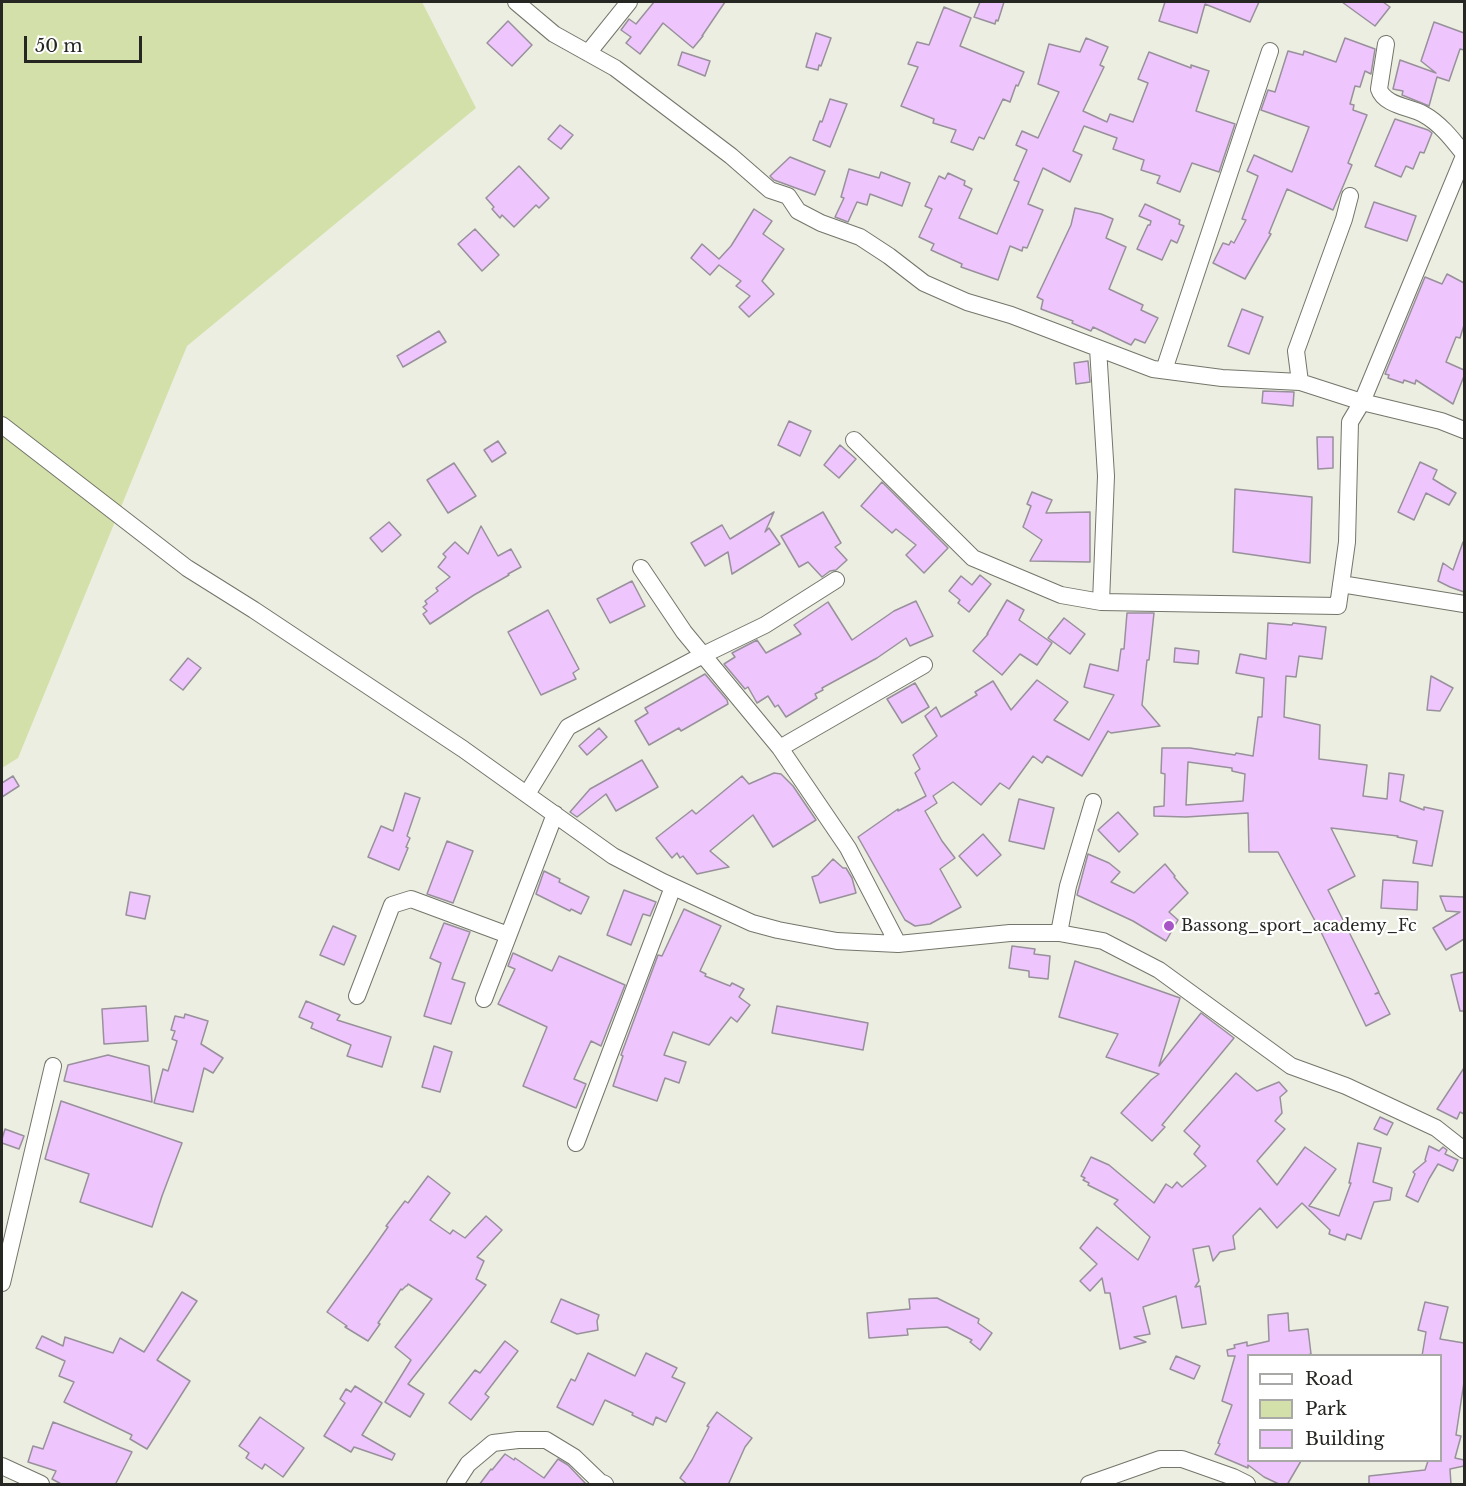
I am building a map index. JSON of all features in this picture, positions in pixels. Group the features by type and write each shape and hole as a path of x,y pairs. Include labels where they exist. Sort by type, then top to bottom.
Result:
{"street":[{"path":"516,2 554,34 615,68 731,156 770,190 788,196 798,211 821,223 860,237 924,283 968,302 1011,315 1153,369 1222,378 1300,382 1464,430"},
{"path":"588,53 629,2"},
{"path":"854,440 973,558 1061,595 1101,602 1338,606 1347,542 1350,422 1362,402 1464,155 1430,118 1388,100 1380,93 1386,44"},
{"path":"1164,370 1270,51"},
{"path":"1300,382 1296,351 1344,219 1350,196"},
{"path":"1098,348 1106,476 1101,602"},
{"path":"2,425 187,568 255,610 417,718 613,856 673,886 752,923 837,941 898,945 1010,933 1059,933 1103,941 1159,970 1292,1066 1346,1086 1436,1128 1464,1150"},
{"path":"642,568 684,632 780,748 848,848 898,945"},
{"path":"527,794 568,727 703,655 765,625 836,580"},
{"path":"1341,584 1464,604"},
{"path":"780,748 924,665"},
{"path":"1059,933 1068,886 1093,802"},
{"path":"484,999 555,814"},
{"path":"576,1143 673,886"},
{"path":"357,996 392,905 411,899 508,936"},
{"path":"2,1283 53,1066"},
{"path":"455,1485 468,1464 493,1443 546,1440 574,1457 605,1485"},
{"path":"1089,1485 1160,1460 1182,1459 1233,1477 1247,1485"},
{"path":"2,1466 42,1485"}],"green space":[{"path":"2,2 422,2 476,108 187,346 18,758 2,768"}],"building":[{"path":"654,2 725,2 693,48 663,23 640,54 626,43 631,37 621,30 629,19 636,24"},
{"path":"980,2 1004,2 995,24 974,17"},
{"path":"1165,2 1259,2 1250,22 1205,4 1197,33 1159,21"},
{"path":"1342,2 1383,2 1390,7 1375,26"},
{"path":"944,7 971,18 960,46 1024,72 1010,102 1003,99 984,139 979,137 973,150 951,142 956,130 933,123 934,119 901,106 918,67 908,64 917,42 929,45"},
{"path":"508,21 532,45 512,66 487,43"},
{"path":"1434,22 1464,33 1464,50 1460,49 1449,81 1437,77 1429,106 1402,95 1403,91 1393,89 1400,60 1436,73 1421,61"},
{"path":"816,33 831,38 818,70 806,67"},
{"path":"1086,38 1108,47 1100,65 1104,67 1083,111 1107,122 1110,114 1133,122 1148,83 1138,79 1149,52 1191,68 1191,65 1209,71 1196,111 1235,124 1219,172 1192,163 1180,192 1157,183 1160,176 1141,170 1144,160 1113,149 1117,138 1084,126 1073,151 1082,155 1070,182 1043,168 1028,204 1043,210 1027,248 1023,247 1022,251 1010,246 998,280 961,267 962,264 931,250 934,244 919,237 932,209 925,206 939,176 945,179 948,173 965,181 964,185 972,189 959,218 997,234 1019,182 1014,180 1027,150 1016,145 1022,131 1038,138 1059,92 1038,84 1049,44 1080,52"},
{"path":"1345,38 1375,49 1371,74 1365,71 1360,87 1355,86 1350,104 1354,105 1353,110 1367,115 1348,163 1352,165 1333,210 1287,189 1269,233 1271,234 1245,279 1213,263 1223,243 1229,245 1231,241 1234,243 1246,220 1242,219 1258,176 1247,171 1254,155 1292,172 1309,127 1261,110 1268,90 1275,92 1288,51 1303,55 1304,51 1336,62"},
{"path":"682,52 710,61 705,76 678,65"},
{"path":"830,99 847,104 830,147 813,140"},
{"path":"1395,119 1432,133 1424,153 1420,152 1413,169 1406,166 1401,177 1375,166"},
{"path":"560,125 573,135 561,149 548,139"},
{"path":"790,157 825,171 815,195 774,180 770,176"},
{"path":"519,166 549,198 539,208 536,205 514,227 502,215 500,218 486,198"},
{"path":"849,169 879,178 881,172 910,183 902,206 870,194 867,205 857,202 848,222 835,217 844,198 841,197"},
{"path":"1374,202 1416,216 1407,241 1365,227"},
{"path":"1145,204 1180,220 1179,224 1184,226 1177,243 1171,240 1162,260 1137,249 1151,221 1139,216"},
{"path":"1075,208 1113,219 1106,238 1126,247 1109,289 1143,305 1141,310 1158,318 1145,343 1135,339 1131,345 1093,327 1091,331 1072,323 1073,321 1041,309 1043,300 1037,297 1071,225"},
{"path":"754,209 772,221 763,234 784,249 762,281 774,294 749,317 739,307 750,296 736,286 741,281 719,265 710,275 691,258 702,244 719,259 731,246"},
{"path":"475,229 499,255 482,271 458,244"},
{"path":"1447,274 1464,283 1464,325 1460,338 1456,337 1446,362 1464,370 1464,376 1453,404 1416,380 1415,384 1404,380 1403,383 1388,378 1389,375 1385,374 1425,277 1442,284"},
{"path":"1242,309 1263,317 1249,354 1228,346"},
{"path":"439,331 446,342 403,367 397,356"},
{"path":"1088,361 1090,382 1076,384 1074,363"},
{"path":"1263,391 1294,392 1293,406 1262,403"},
{"path":"789,421 811,431 800,456 778,445"},
{"path":"1317,437 1333,437 1333,468 1318,469"},
{"path":"498,441 506,453 492,462 484,450"},
{"path":"840,445 856,459 839,478 824,465"},
{"path":"1420,462 1437,470 1433,479 1456,493 1449,505 1426,493 1414,520 1398,512"},
{"path":"454,463 476,496 448,513 427,480"},
{"path":"882,482 948,548 924,573 906,555 916,545 896,529 892,533 861,506"},
{"path":"1235,489 1312,497 1310,563 1233,552"},
{"path":"1032,492 1052,500 1046,513 1090,512 1090,562 1030,561 1042,540 1023,527 1031,506 1027,504"},
{"path":"774,512 765,532 769,528 780,544 732,574 728,552 705,566 691,543 722,525 730,539"},
{"path":"823,512 841,543 835,547 847,560 836,570 822,577 808,562 799,567 781,536"},
{"path":"389,522 401,535 382,552 370,538"},
{"path":"481,526 498,556 511,549 521,567 430,624 423,614 427,611 423,607 427,604 425,601 450,577 438,567 446,557 443,554 455,542 468,554"},
{"path":"1463,542 1464,592 1438,581 1443,563 1453,570"},
{"path":"980,575 991,584 969,612 949,591 961,576 972,585"},
{"path":"632,581 645,606 610,623 597,599"},
{"path":"1007,600 1024,610 1019,620 1052,643 1037,665 1020,654 1002,675 973,651 988,634"},
{"path":"916,601 933,636 910,646 906,638 877,658 822,688 823,690 815,694 817,698 786,717 778,705 775,707 768,696 757,703 748,687 745,689 724,664 735,657 732,653 757,640 766,653 801,634 794,625 828,602 852,640 894,611"},
{"path":"548,610 579,669 573,673 576,679 541,695 508,632"},
{"path":"1127,613 1154,613 1142,705 1160,726 1111,733 1108,731 1082,776 1047,756 1042,763 1033,756 1009,789 1000,783 981,805 953,782 933,796 937,803 925,811 942,841 955,858 940,869 961,907 930,924 915,926 905,920 858,837 898,809 898,811 926,796 915,773 920,769 913,755 937,736 925,716 936,707 941,717 977,695 975,692 993,681 1011,710 1037,680 1068,702 1054,720 1089,740 1114,695 1084,687 1090,664 1118,671 1121,649 1124,649"},
{"path":"1064,618 1085,634 1070,654 1048,638"},
{"path":"1268,623 1326,627 1322,659 1299,656 1296,677 1286,676 1284,717 1320,725 1319,759 1367,765 1363,796 1387,799 1389,773 1404,775 1400,801 1424,810 1424,807 1443,811 1432,866 1413,863 1417,841 1398,836 1331,828 1355,876 1328,890 1379,992 1375,994 1379,993 1390,1014 1366,1026 1321,932 1278,852 1249,852 1248,813 1186,817 1154,816 1154,807 1164,806 1165,774 1161,773 1162,748 1190,748 1253,756 1258,717 1262,717 1264,678 1236,673 1240,654 1266,659","holes":["1188,762 1232,768 1232,771 1245,774 1243,801 1186,805"]},
{"path":"1175,648 1199,651 1198,664 1174,662"},
{"path":"188,658 201,668 183,690 170,680"},
{"path":"705,674 728,704 681,731 679,728 649,745 635,721 648,713 645,708"},
{"path":"1431,676 1453,688 1440,711 1427,710"},
{"path":"915,683 929,707 902,723 887,699"},
{"path":"599,728 607,737 587,755 579,746"},
{"path":"642,760 658,787 616,811 606,794 577,817 570,812 590,789"},
{"path":"774,773 781,774 793,786 816,820 773,847 753,815 710,851 729,867 697,874 683,856 680,858 677,853 672,858 656,838 692,810 696,814 742,776 749,784"},
{"path":"13,776 19,786 2,797 2,783"},
{"path":"405,793 420,798 407,836 410,838 406,847 408,848 399,870 368,857 381,826 393,831"},
{"path":"1019,799 1054,808 1044,849 1009,841"},
{"path":"1118,812 1138,834 1119,852 1098,830"},
{"path":"983,834 1001,855 977,876 959,856"},
{"path":"447,841 473,851 453,903 427,894"},
{"path":"1088,854 1109,863 1120,872 1111,882 1134,893 1165,864 1188,893 1169,912 1178,920 1166,941 1133,921 1077,895"},
{"path":"833,859 846,868 852,878 856,893 820,903 812,877 818,875"},
{"path":"544,871 560,879 559,882 589,897 581,914 536,894"},
{"path":"1383,880 1418,882 1417,910 1381,908"},
{"path":"624,890 656,902 650,916 643,914 631,945 607,935"},
{"path":"130,892 150,896 145,919 126,915"},
{"path":"1440,896 1464,897 1464,939 1446,950 1433,928 1460,912 1446,911"},
{"path":"684,909 721,926 700,971 706,974 705,976 730,986 732,983 744,989 739,997 750,1005 737,1022 731,1017 709,1045 673,1032 664,1055 686,1062 679,1083 665,1078 657,1101 613,1086 623,1056 621,1055 658,955 662,956"},
{"path":"444,923 470,932 452,979 465,983 451,1024 424,1016 441,963 430,958"},
{"path":"333,926 356,936 344,965 320,955"},
{"path":"1012,946 1035,949 1034,954 1050,956 1048,979 1029,977 1029,971 1009,968"},
{"path":"513,953 552,971 559,956 625,985 601,1046 591,1041 574,1079 586,1084 576,1108 523,1086 547,1027 498,1004 515,969 508,966"},
{"path":"1075,961 1180,998 1159,1066 1201,1013 1234,1038 1162,1125 1165,1127 1152,1141 1121,1113 1159,1074 1106,1057 1118,1034 1059,1017"},
{"path":"1464,972 1464,1011 1460,1011 1451,975"},
{"path":"306,1001 340,1015 337,1020 391,1037 382,1067 347,1056 351,1045 311,1028 313,1023 299,1017"},
{"path":"146,1006 148,1041 104,1044 102,1009"},
{"path":"777,1006 868,1023 863,1050 772,1033"},
{"path":"185,1014 208,1021 201,1044 223,1058 213,1073 204,1068 193,1112 154,1103 163,1069 168,1071 177,1041 172,1039 175,1031 171,1030 175,1016 184,1018"},
{"path":"434,1046 452,1052 440,1092 422,1087"},
{"path":"108,1055 149,1066 152,1102 64,1081 68,1065"},
{"path":"1464,1068 1464,1114 1460,1112 1457,1119 1437,1109"},
{"path":"1236,1073 1257,1091 1279,1082 1287,1091 1280,1097 1282,1113 1275,1121 1285,1129 1257,1161 1277,1185 1305,1147 1336,1169 1309,1206 1339,1216 1351,1183 1349,1183 1358,1143 1381,1148 1373,1182 1392,1188 1390,1200 1374,1202 1361,1239 1347,1234 1345,1240 1329,1234 1330,1230 1302,1203 1277,1228 1260,1208 1233,1236 1235,1249 1220,1252 1213,1261 1209,1246 1193,1249 1199,1281 1195,1287 1200,1286 1206,1324 1182,1328 1176,1296 1143,1307 1150,1334 1134,1337 1146,1342 1120,1349 1110,1293 1105,1293 1102,1278 1090,1291 1080,1281 1097,1264 1080,1248 1097,1227 1138,1260 1150,1237 1114,1204 1118,1200 1088,1185 1089,1183 1081,1176 1091,1157 1109,1165 1154,1203 1166,1184 1172,1188 1177,1182 1182,1187 1206,1166 1194,1154 1200,1146 1184,1131"},
{"path":"61,1101 182,1143 152,1227 80,1202 89,1174 45,1159"},
{"path":"1380,1117 1393,1123 1387,1135 1374,1129"},
{"path":"5,1129 24,1136 19,1149 2,1143"},
{"path":"1429,1146 1439,1151 1443,1147 1447,1150 1445,1154 1458,1160 1453,1171 1438,1164 1418,1202 1406,1196 1415,1174 1413,1172 1426,1161"},
{"path":"428,1176 450,1193 430,1220 450,1234 453,1230 465,1238 486,1216 502,1230 477,1257 484,1261 476,1279 486,1285 408,1384 424,1394 410,1417 385,1402 411,1360 395,1347 432,1299 408,1284 401,1289 368,1341 345,1327 347,1326 327,1312 388,1227 386,1226 405,1201 408,1203"},
{"path":"182,1292 197,1301 157,1360 190,1381 147,1449 130,1439 132,1435 64,1402 74,1382 59,1376 65,1361 36,1348 42,1336 63,1346 65,1337 113,1353 120,1338 144,1352"},
{"path":"937,1298 979,1319 978,1323 992,1333 980,1350 970,1342 972,1340 947,1327 907,1329 908,1335 869,1338 867,1313 910,1309 909,1299"},
{"path":"561,1299 599,1315 598,1330 577,1334 551,1322"},
{"path":"1425,1302 1448,1307 1440,1339 1464,1343 1464,1382 1456,1435 1461,1436 1455,1458 1464,1460 1464,1466 1450,1469 1451,1485 1369,1485 1369,1476 1425,1470 1428,1462 1442,1462 1442,1354 1422,1354 1426,1332 1418,1330"},
{"path":"1288,1313 1289,1331 1308,1329 1311,1354 1247,1354 1247,1462 1300,1462 1287,1485 1281,1485 1264,1477 1248,1465 1248,1468 1215,1454 1232,1405 1222,1401 1235,1356 1228,1356 1227,1350 1235,1348 1234,1345 1247,1342 1247,1346 1269,1341 1268,1315"},
{"path":"505,1341 518,1351 485,1394 489,1397 471,1420 449,1403 475,1370 480,1373"},
{"path":"588,1353 635,1376 646,1353 677,1368 672,1377 685,1383 666,1422 656,1417 653,1425 605,1400 593,1425 557,1407 571,1379 575,1381"},
{"path":"1176,1356 1200,1366 1194,1379 1170,1369"},
{"path":"355,1386 382,1403 362,1435 395,1454 392,1460 354,1447 351,1452 324,1436 345,1403 340,1399 346,1389 351,1392"},
{"path":"717,1412 752,1438 745,1447 728,1485 688,1485 680,1478 692,1460 709,1427 707,1426"},
{"path":"260,1417 304,1448 283,1477 265,1464 262,1469 246,1458 249,1453 239,1446"},
{"path":"53,1422 132,1452 115,1485 63,1485 52,1479 56,1471 28,1462 33,1446 43,1449"},
{"path":"505,1454 514,1460 515,1458 544,1478 558,1459 568,1465 586,1484 479,1485"}],"place":[{"name":"Bassong_sport_academy_Fc","path":"1169,926"}]}
